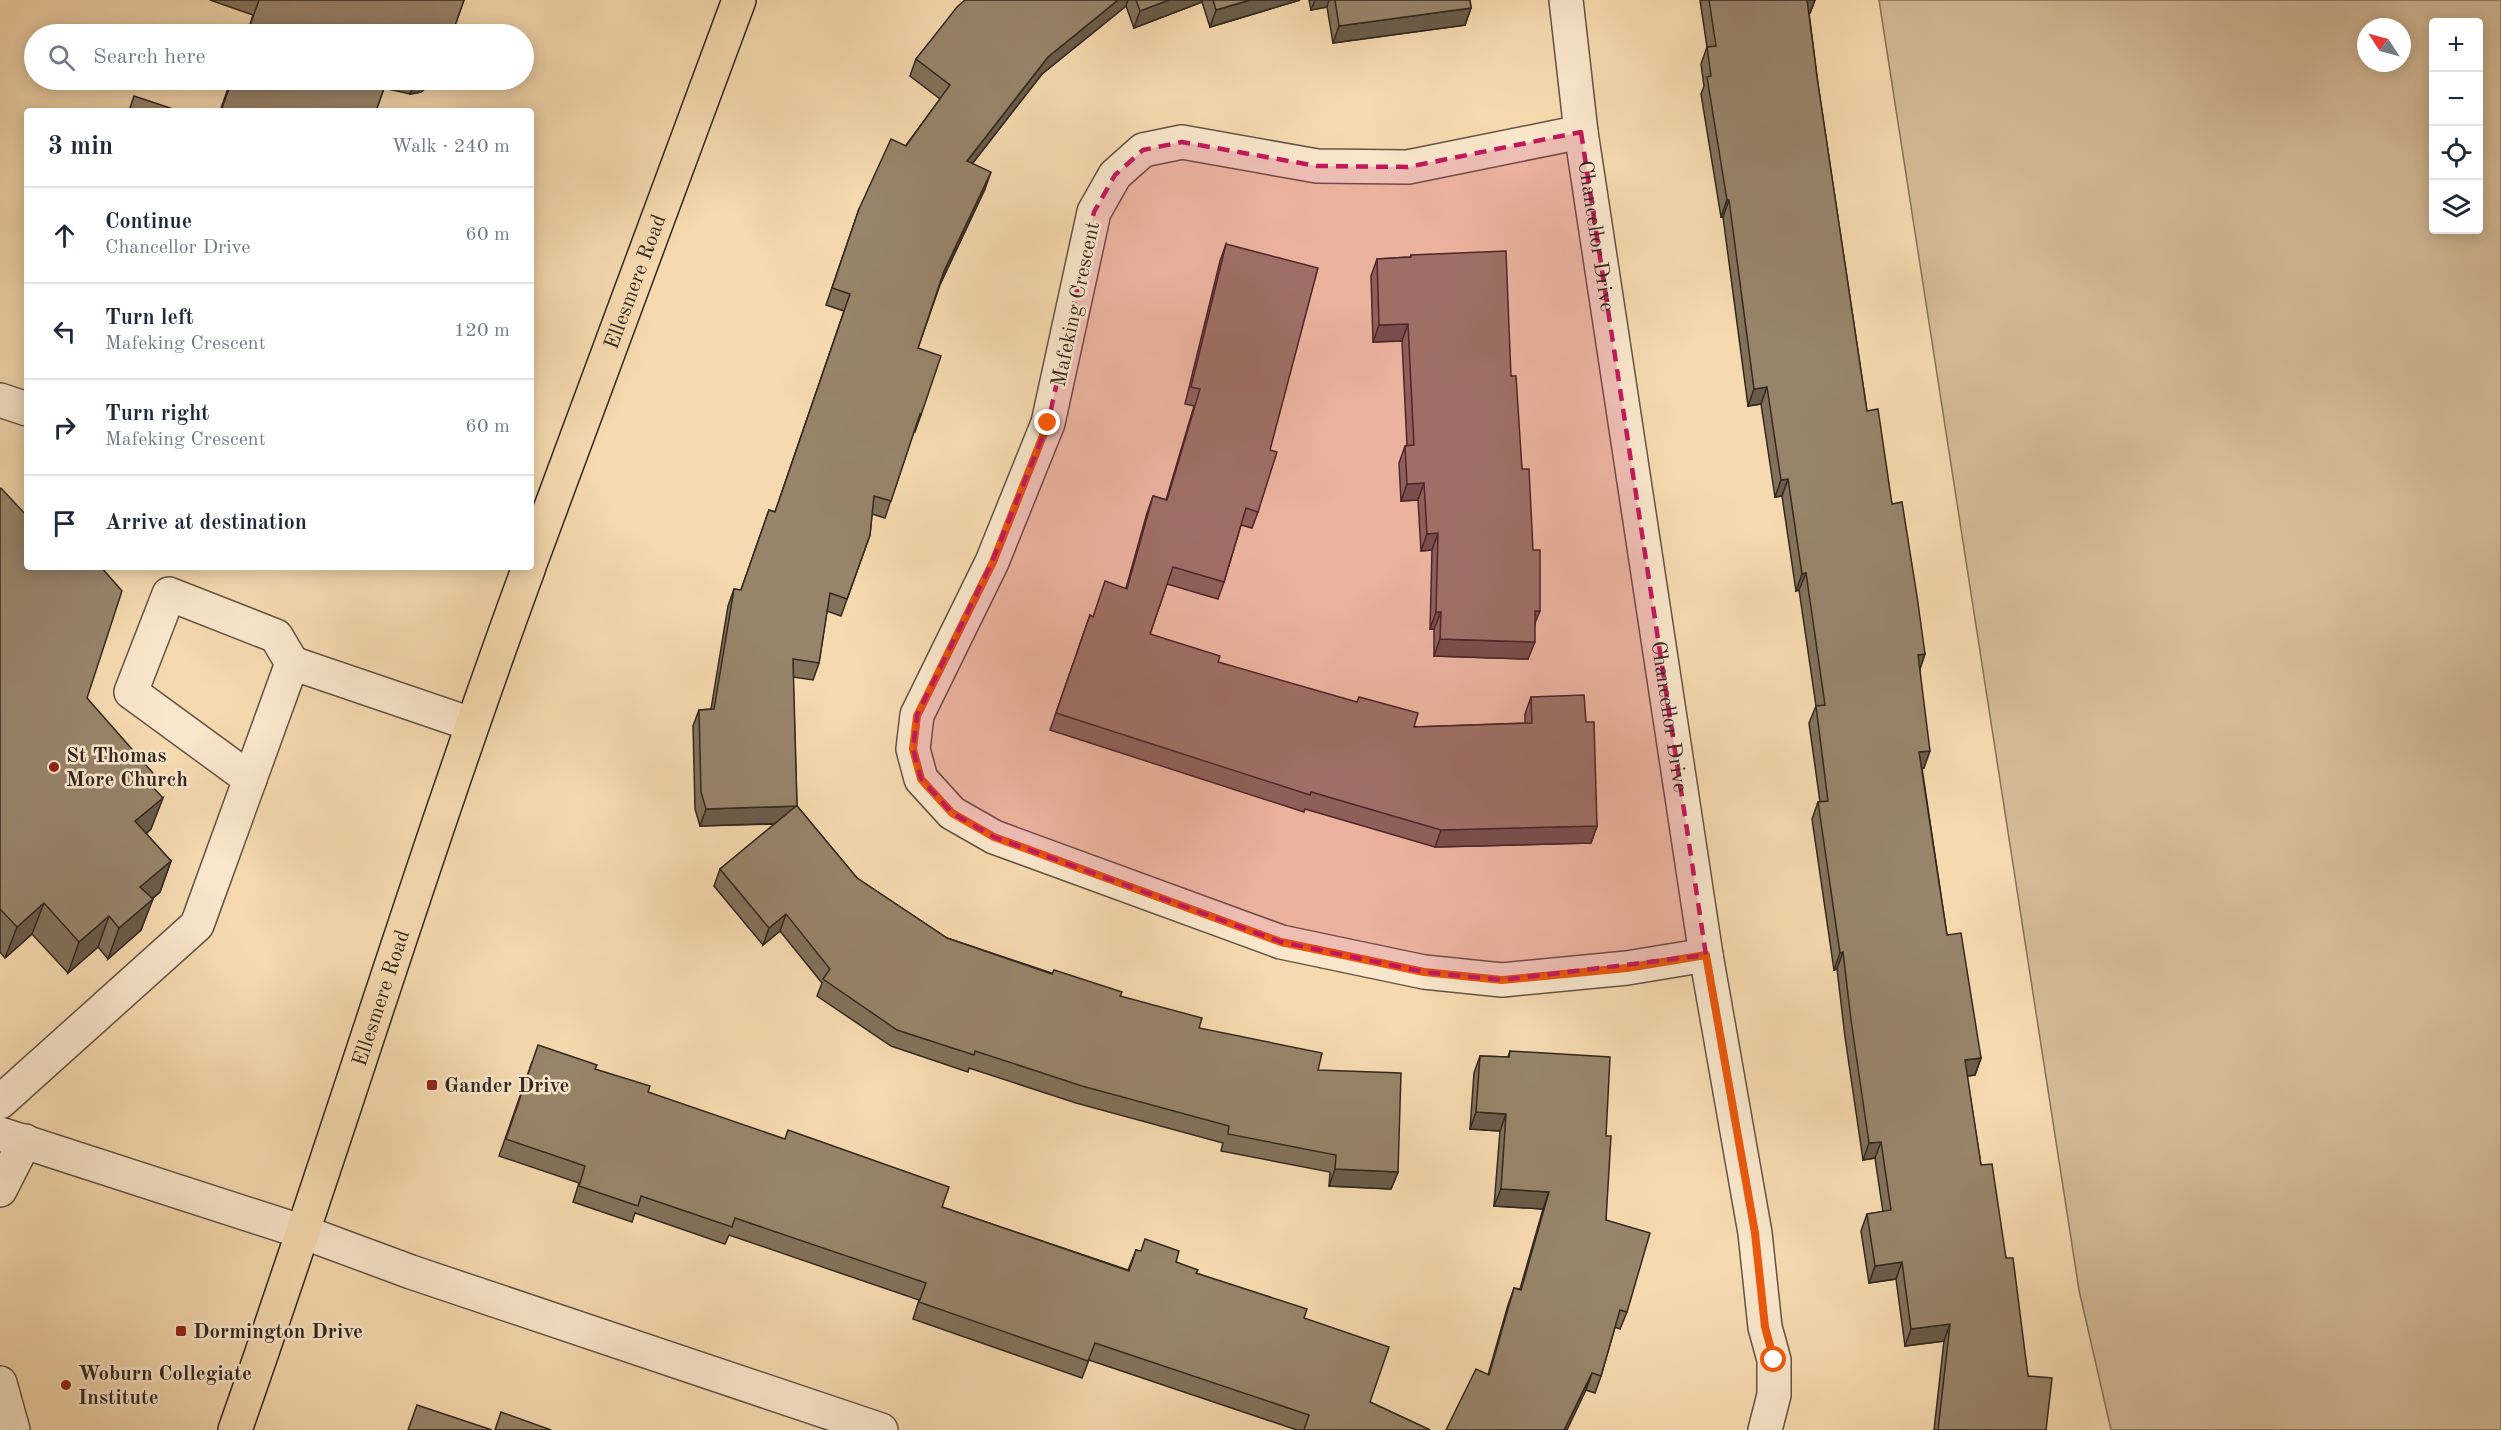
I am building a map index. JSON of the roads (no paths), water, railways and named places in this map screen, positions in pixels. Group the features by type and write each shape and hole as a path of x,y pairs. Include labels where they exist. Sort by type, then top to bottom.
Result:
{"main road":[{"name":"Ellesmere Road","path":"534,547 738,0"},
{"name":"Ellesmere Road","path":"235,1430 471,724 526,570"}],"street":[{"name":"Chancellor Drive","path":"1566,0 1581,132 1706,955 1755,1233 1765,1327 1774,1360 1774,1395 1765,1430"},
{"name":"Mafeking Crescent","path":"1581,132 1408,167 1317,166 1182,142 1143,150 1115,175 1094,212 1048,423 993,562 917,716 913,749 921,779 952,813 994,837 1281,942 1424,972 1502,980 1627,968 1706,955"},
{"path":"0,400 24,408"},
{"path":"250,779 131,692 169,594 276,636 292,663 471,724"},
{"path":"0,1102 197,926 292,663"},
{"path":"0,1190 13,1137 303,1232 411,1272 881,1430"},
{"path":"0,1383 13,1430"}],"place":[{"name":"St Thomas More Church","path":"54,767"},
{"name":"Gander Drive","path":"432,1085"},
{"name":"Dormington Drive","path":"181,1331"},
{"name":"Woburn Collegiate Institute","path":"66,1385"}]}
